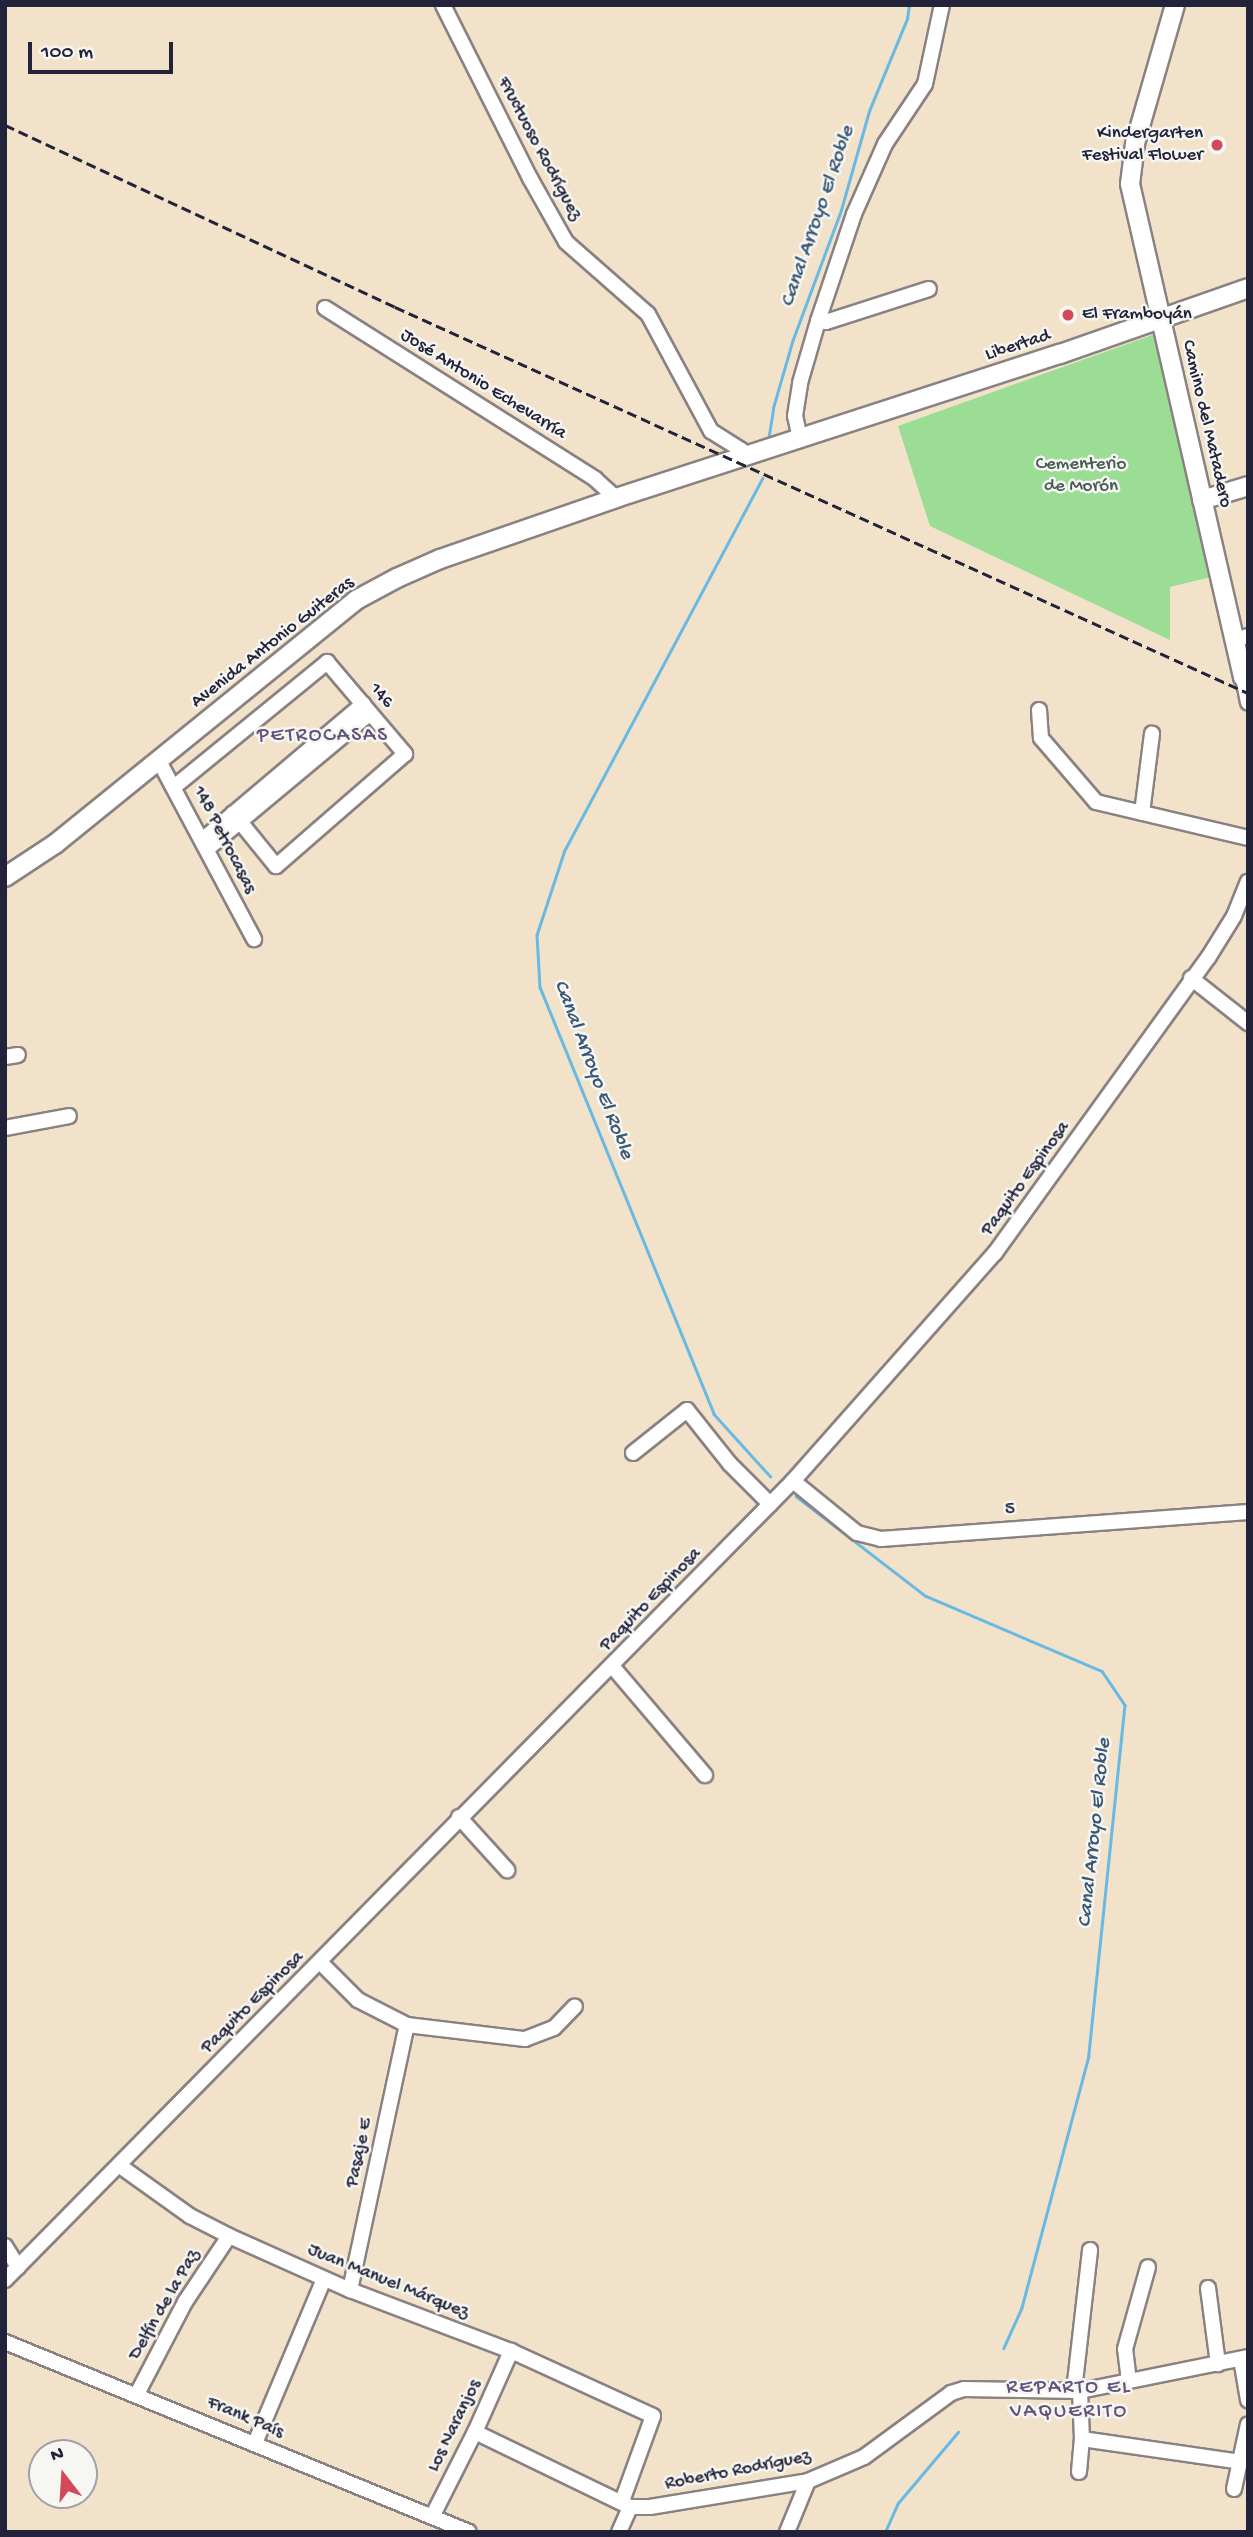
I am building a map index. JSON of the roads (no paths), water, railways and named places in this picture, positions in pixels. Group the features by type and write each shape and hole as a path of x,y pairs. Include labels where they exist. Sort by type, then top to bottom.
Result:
{"main road":[{"name":"Camino del Matadero","path":"1175,5 1129,172 1132,198 1202,500 1241,638 1245,678"},
{"name":"Libertad","path":"800,439 1248,288"},
{"name":"Avenida Antonio Guiteras","path":"5,876 55,844 356,600 440,559 800,439"},
{"path":"1202,500 1248,486"}],"street":[{"name":"Fructuoso Rodríguez","path":"443,5 530,178 566,242 576,254 648,314 712,431 741,450 746,457"},
{"path":"800,439 795,416 800,383 818,321 854,214 885,144 925,84 942,5"},
{"path":"818,321 826,322 929,289"},
{"name":"José Antonio Echevarría","path":"325,308 595,479 617,498"},
{"name":"146","path":"174,787 327,662 405,754 276,866 237,818"},
{"name":"Camino del Matadero","path":"1245,678 1248,703"},
{"path":"204,845 366,709"},
{"path":"1039,710 1041,738 1096,802 1248,838"},
{"path":"1142,813 1152,734"},
{"name":"148 Petrocasas","path":"159,761 254,939"},
{"name":"Paquito Espinosa","path":"5,2280 120,2166 459,1817 613,1667 793,1481 995,1253 1192,978 1234,916 1248,883"},
{"path":"1192,978 1248,1023"},
{"path":"5,1128 69,1116"},
{"path":"633,1453 687,1410 730,1464 770,1504"},
{"name":"5","path":"793,1481 857,1532 881,1539 1248,1512"},
{"path":"613,1667 705,1775"},
{"path":"459,1817 507,1870"},
{"path":"320,1962 358,2000 407,2025 525,2039 554,2028 575,2006"},
{"name":"Pasaje E","path":"351,2290 407,2025"},
{"name":"Juan Manuel Márquez","path":"120,2166 190,2216 229,2236 324,2279 511,2351 653,2416 626,2504"},
{"name":"Delfín de la Paz","path":"137,2394 185,2302 229,2236"},
{"path":"5,2246 18,2267"},
{"path":"1079,2472 1082,2439 1077,2391 1090,2250"},
{"path":"1129,2381 1125,2349 1148,2267"},
{"path":"255,2443 324,2279"},
{"path":"1209,2288 1218,2364"},
{"name":"Frank País","path":"5,2342 469,2532"},
{"name":"Los Naranjos","path":"432,2517 475,2432 511,2351"},
{"path":"1244,2358 1248,2400"},
{"name":"Roberto Rodríguez","path":"475,2432 626,2504 678,2504 808,2482 864,2457 951,2393 976,2388 1077,2391 1244,2358"},
{"path":"1234,2489 1242,2462 1248,2424"},
{"path":"1082,2439 1242,2462"},
{"path":"787,2532 808,2482"},
{"path":"619,2532 626,2504"}],"waterway":[{"name":"Canal Arroyo El Roble","path":"768,441 773,408 792,342 841,210 869,111 907,19 909,5"},
{"name":"Canal Arroyo El Roble","path":"763,478 565,850 537,935 540,987 714,1414 770,1476"},
{"name":"Canal Arroyo El Roble","path":"796,1496 926,1596 1102,1671 1125,1705 1089,2056 1022,2308 1004,2348"},
{"name":"Canal Arroyo El Roble","path":"885,2532 898,2503 958,2432"}],"railway":[{"path":"5,125 395,307 1248,693"}],"place":[{"name":"Kindergarten Festival Flower","path":"1217,145"},
{"name":"El Framboyán","path":"1068,315"}],"district":[{"name":"PETROCASAS","path":"323,737"},
{"name":"REPARTO EL VAQUERITO","path":"1069,2401"}],"park label":[{"name":"Cementerio de Morón","path":"1081,476"}]}
